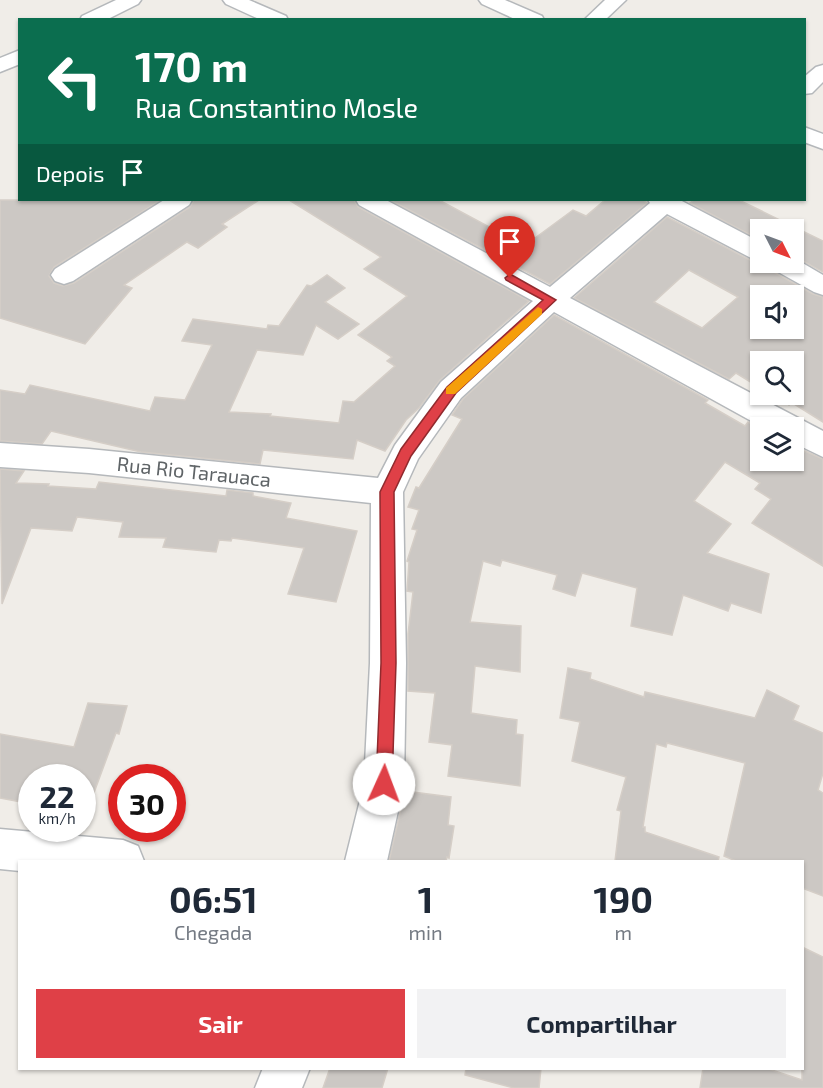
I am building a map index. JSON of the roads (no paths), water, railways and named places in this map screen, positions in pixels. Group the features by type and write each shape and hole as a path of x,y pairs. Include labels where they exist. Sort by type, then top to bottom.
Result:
{"street":[{"path":"93,18 131,0"},
{"path":"233,0 274,18"},
{"path":"595,18 616,0"},
{"path":"485,3 529,18"},
{"path":"0,66 18,57"},
{"path":"806,86 823,71"},
{"path":"806,135 823,142"},
{"path":"64,275 178,201"},
{"path":"370,201 771,417"},
{"path":"366,860 384,784 388,663 387,492 406,453 451,390 664,201"},
{"path":"667,201 750,247"},
{"path":"801,273 823,285"},
{"path":"804,435 823,445"},
{"name":"Rua Rio Tarauaca","path":"0,455 89,460 387,492"},
{"path":"0,849 113,860"},
{"path":"278,1088 286,1070"}]}
